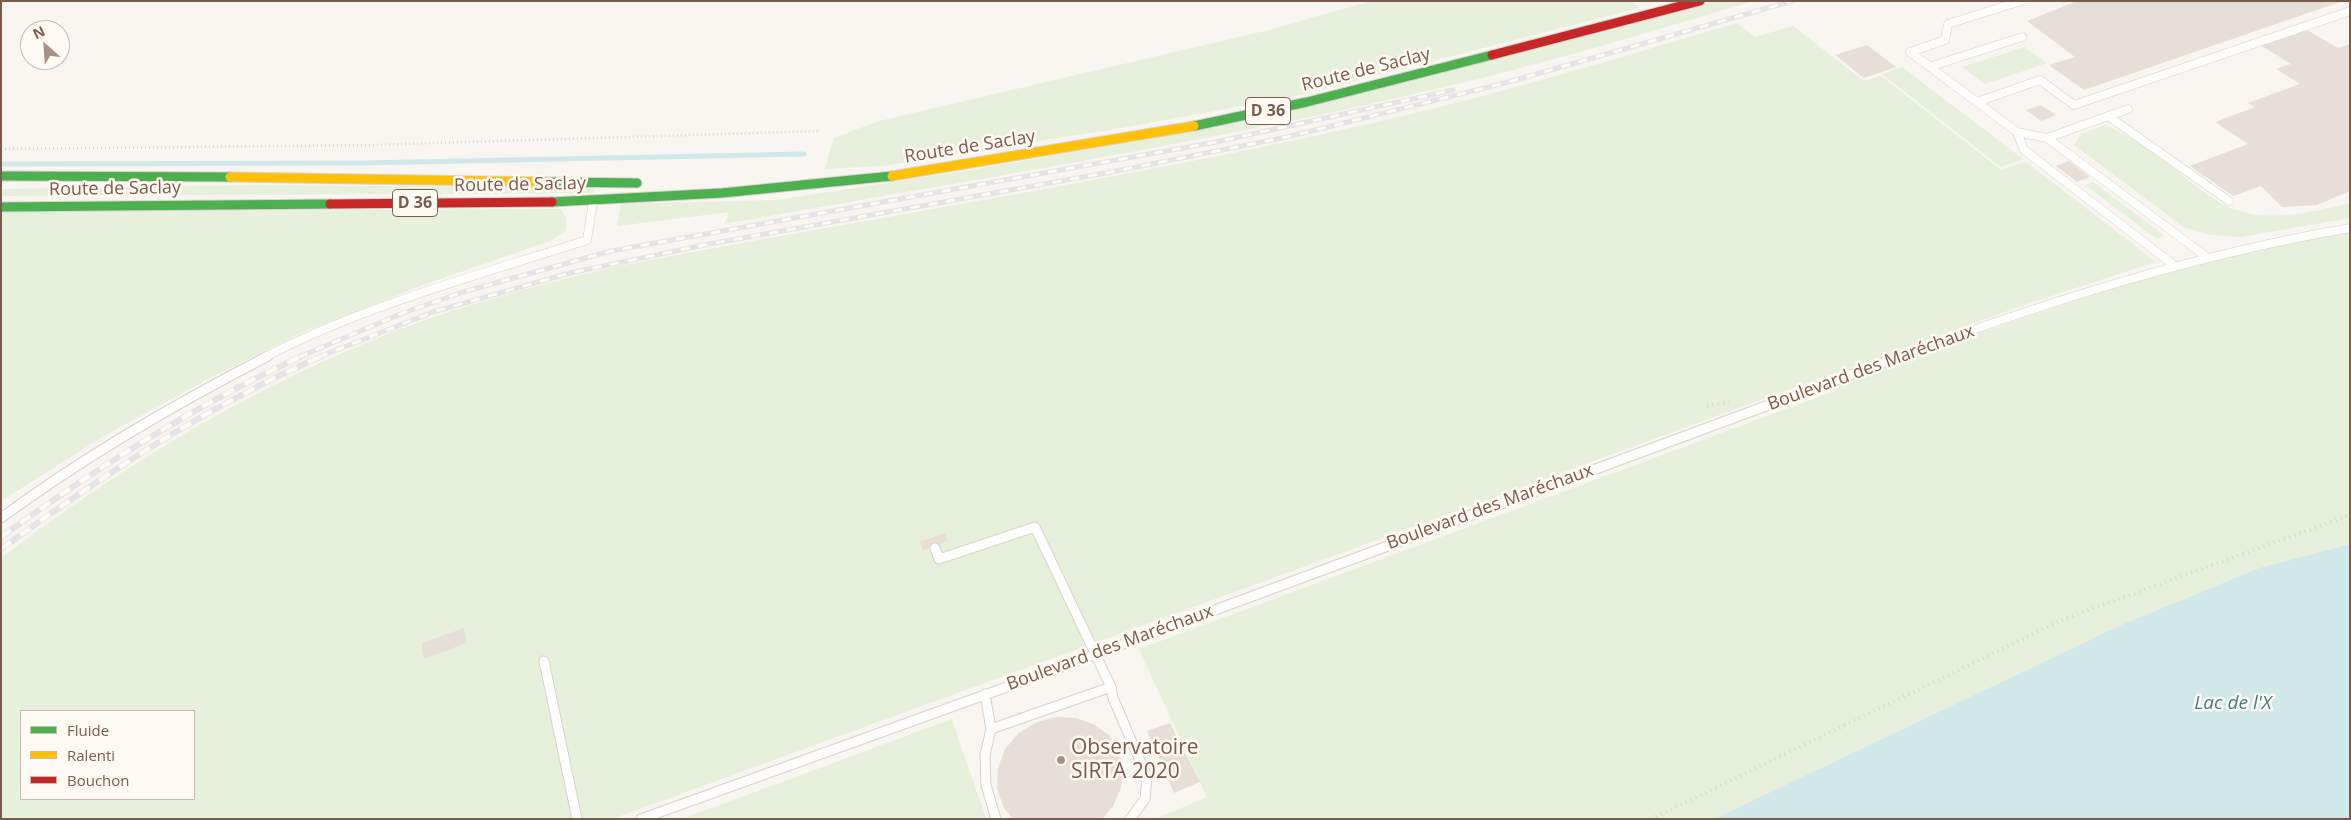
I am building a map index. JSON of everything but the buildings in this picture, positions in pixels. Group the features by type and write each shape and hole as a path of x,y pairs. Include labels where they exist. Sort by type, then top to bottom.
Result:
{"main road":[{"name":"Route de Saclay","path":"1,207 593,202 828,184 910,174 1041,153 1246,116 1352,92 1700,1"},
{"name":"Route de Saclay","path":"1,176 77,175 651,183"},
{"name":"Route de Saclay","path":"690,183 828,184"}],"lane":[{"path":"2021,1 1948,24 1945,40 1910,52 2017,132 2047,138 2208,258"},
{"path":"1977,102 2040,80 2074,105 2350,11"},
{"path":"1929,67 2022,38"},
{"path":"2047,138 2128,109"},
{"path":"2108,116 2229,201"},
{"path":"2017,132 2024,150 2176,266"},
{"path":"1,518 57,477 196,393 293,343 386,305 587,240 593,202"},
{"name":"Boulevard des Maréchaux","path":"640,819 985,694 1929,346 2038,308 2176,266 2291,237 2350,228"},
{"path":"935,548 939,559 1035,527 1111,687 1113,698 1147,777 1144,798 1130,819"},
{"path":"544,661 576,819"},
{"path":"991,729 1111,687"},
{"path":"985,694 991,729 985,755 986,785 996,819"}],"path":[{"path":"1,149 371,145 818,131"},
{"path":"1651,819 2064,619 2350,515"}],"green space":[{"path":"1371,1 1631,1 1639,8 1301,95 1121,128 882,166 825,169 834,138 879,121 1269,30"},
{"path":"1713,1 1754,1 1509,71 1252,129 724,224 729,212 617,226 621,204 776,200 971,170 1250,121"},
{"path":"1737,23 1755,37 1793,26 1864,81 1881,76 2001,170 2026,162 2156,262 2027,304 1821,378 612,819 1,819 1,558 132,466 224,411 319,363 398,330 458,309 614,267 1086,181 1275,144 1369,124 1554,76"},
{"path":"2024,47 2047,63 1985,84 1962,67"},
{"path":"1902,67 2023,159 2001,167 1882,74"},
{"path":"2105,125 2137,142 2226,206 2256,215 2272,216 2303,213 2350,203 2350,218 2241,237 2211,235 2185,228 2074,145 2081,134"},
{"path":"2093,182 2165,236 2157,239 2085,185"},
{"path":"254,185 594,188 593,193 1,196 1,189"},
{"path":"561,209 566,219 566,230 550,241 423,285 303,332 210,378 104,436 1,501 1,211"},
{"path":"2350,230 2350,544 2259,568 2121,625 1714,819 1155,819 1207,797 1139,649 1835,391 1828,384 2110,289 2291,237"},
{"path":"952,719 986,819 682,819"}],"water":[{"name":"Lac de l'X","path":"2350,544 2350,819 1714,819 2121,625 2259,568"}],"waterway":[{"path":"1,164 364,163 804,154"}],"railway":[{"path":"319,357 433,312 570,273 709,244 1111,172 1287,137 1505,83 1792,1"},
{"path":"299,357 403,313 463,292 611,251 1216,142 1453,90"},
{"path":"1,537 73,486 147,439 223,395 302,356"},
{"path":"1,549 78,495 156,444 238,397 322,356"}],"traffic: fast":[{"path":"1194,126 1307,102 1492,55"},
{"path":"1,176 230,177"},
{"path":"552,202 722,193 892,176"},
{"path":"547,182 637,183"},
{"path":"1,207 330,204"}],"traffic: slow":[{"path":"892,176 1194,126"},
{"path":"230,177 547,182"}],"traffic: jam":[{"path":"1492,55 1700,1"},
{"path":"330,204 552,202"}],"place":[{"name":"Observatoire SIRTA 2020","path":"1061,760"}]}
